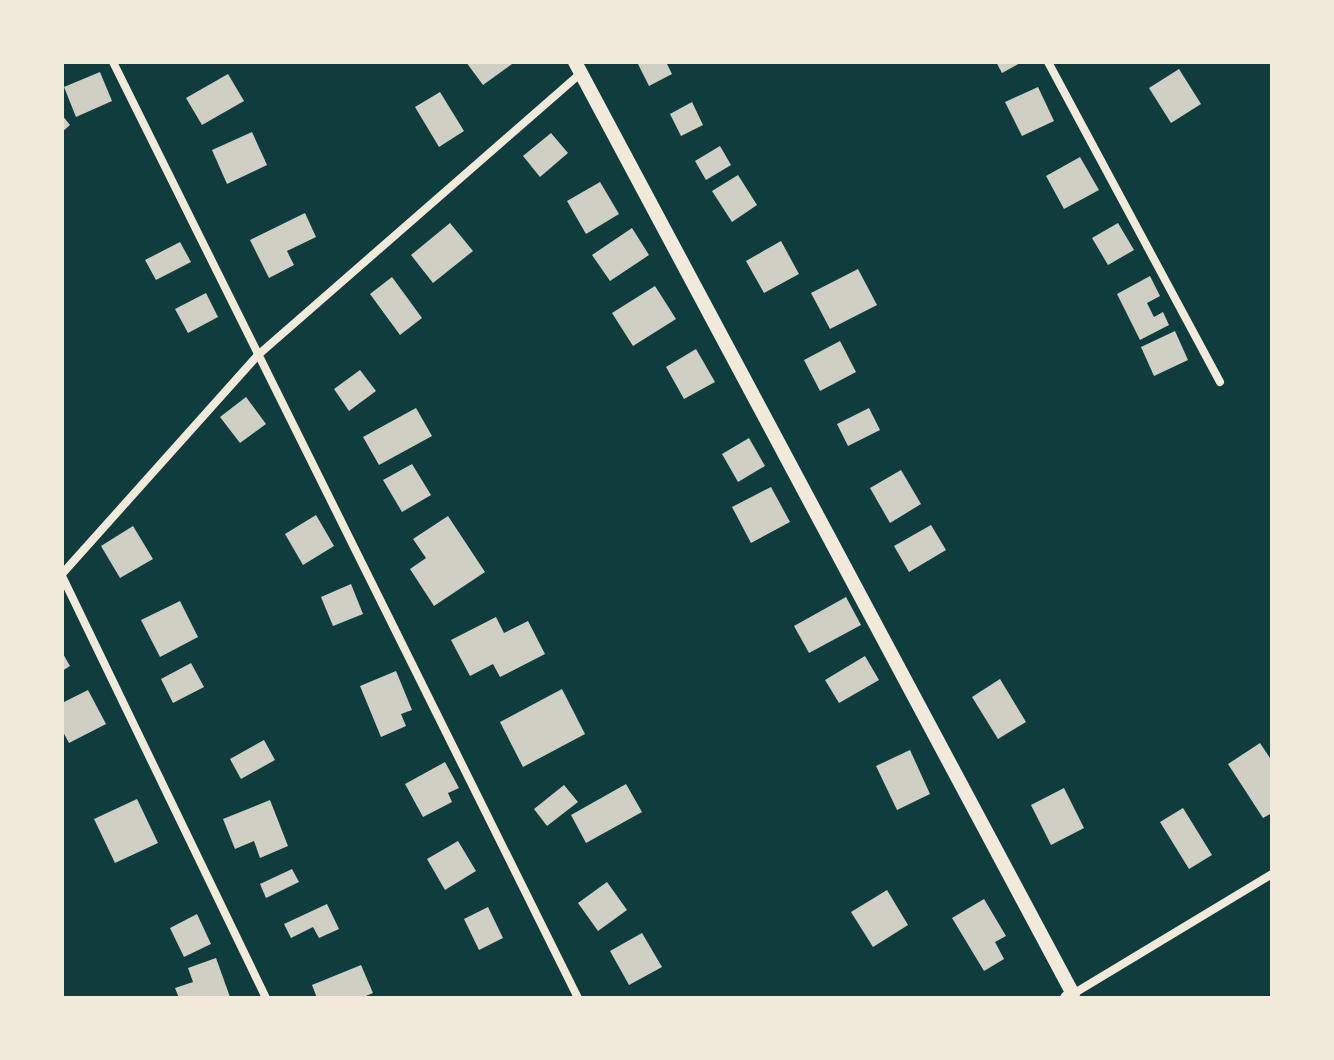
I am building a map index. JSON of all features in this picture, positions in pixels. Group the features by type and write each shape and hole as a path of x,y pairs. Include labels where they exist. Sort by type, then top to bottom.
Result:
{"street":[{"path":"113,62 578,998"},
{"path":"1048,62 1220,382"},
{"path":"266,998 62,575 258,355 578,68 1070,996 1272,874"}],"building":[{"path":"466,62 510,62 512,64 483,85"},
{"path":"637,62 666,62 672,74 649,86"},
{"path":"996,62 1022,62 1002,73"},
{"path":"1179,69 1201,104 1171,123 1149,88"},
{"path":"100,72 112,101 76,117 64,87"},
{"path":"228,74 244,101 202,125 186,98"},
{"path":"1038,87 1054,121 1022,136 1005,102"},
{"path":"440,92 464,131 439,147 415,107"},
{"path":"692,102 703,125 681,136 670,114"},
{"path":"62,115 70,125 62,132"},
{"path":"252,132 267,165 227,184 212,150"},
{"path":"551,133 568,153 540,177 523,156"},
{"path":"720,146 731,165 706,180 695,161"},
{"path":"1080,157 1099,190 1064,209 1046,176"},
{"path":"738,175 757,205 732,222 712,191"},
{"path":"600,182 619,214 586,234 567,201"},
{"path":"305,213 316,237 287,251 294,265 269,278 250,240"},
{"path":"450,223 473,251 433,283 411,255"},
{"path":"1118,223 1134,250 1108,265 1092,238"},
{"path":"632,228 649,255 610,281 592,255"},
{"path":"781,241 799,274 764,293 746,261"},
{"path":"180,242 191,262 156,280 145,260"},
{"path":"858,269 877,305 830,329 811,293"},
{"path":"1150,276 1160,296 1147,303 1154,317 1163,312 1169,325 1140,340 1117,294"},
{"path":"392,277 422,318 400,335 370,294"},
{"path":"655,286 676,319 633,346 612,313"},
{"path":"206,293 218,317 188,333 175,309"},
{"path":"1175,331 1188,360 1154,376 1141,347"},
{"path":"840,341 856,372 820,391 804,360"},
{"path":"696,349 715,382 684,399 666,367"},
{"path":"360,370 376,391 349,411 334,389"},
{"path":"246,397 266,424 240,443 220,417"},
{"path":"416,408 432,436 379,465 363,437"},
{"path":"869,408 880,430 848,446 837,424"},
{"path":"749,438 765,466 738,482 722,454"},
{"path":"412,464 431,495 402,512 383,480"},
{"path":"901,470 921,504 890,523 870,488"},
{"path":"771,487 790,522 751,543 732,507"},
{"path":"316,515 334,546 303,565 285,534"},
{"path":"448,516 485,572 434,606 410,569 426,558 413,539"},
{"path":"931,525 946,550 909,572 894,546"},
{"path":"133,526 153,559 120,578 101,546"},
{"path":"351,584 363,614 333,626 321,597"},
{"path":"846,597 861,625 809,653 794,626"},
{"path":"180,601 198,637 160,657 141,620"},
{"path":"496,617 504,633 528,621 545,654 500,677 493,664 470,676 451,640"},
{"path":"62,652 70,666 62,671"},
{"path":"865,656 879,680 839,703 825,680"},
{"path":"191,663 204,687 173,703 161,679"},
{"path":"396,671 412,710 401,714 406,726 381,737 360,686"},
{"path":"1000,679 1026,722 998,739 972,697"},
{"path":"562,689 585,734 523,767 500,722"},
{"path":"88,690 106,724 69,743 62,730 62,703"},
{"path":"264,740 275,760 241,779 230,759"},
{"path":"1260,743 1272,761 1272,813 1263,818 1228,764"},
{"path":"910,750 930,794 897,810 876,766"},
{"path":"445,762 459,788 448,793 452,802 423,817 405,784"},
{"path":"626,784 642,812 586,843 571,815"},
{"path":"564,785 578,802 547,826 534,809"},
{"path":"1064,788 1084,828 1051,845 1031,805"},
{"path":"137,799 158,843 115,863 94,819"},
{"path":"270,800 288,846 260,858 254,841 235,849 223,819"},
{"path":"1183,808 1212,855 1189,869 1160,822"},
{"path":"458,841 476,871 445,890 427,859"},
{"path":"292,869 299,882 266,898 260,884"},
{"path":"607,882 627,910 598,931 578,903"},
{"path":"887,890 908,925 873,947 851,912"},
{"path":"984,899 1006,936 995,942 1004,959 984,971 952,918"},
{"path":"327,904 339,929 319,938 313,927 291,938 284,924"},
{"path":"488,907 503,938 479,950 464,919"},
{"path":"197,914 211,944 184,957 170,928"},
{"path":"642,933 662,967 629,985 610,951"},
{"path":"216,958 230,997 179,998 175,988 193,982 188,968"},
{"path":"361,965 373,993 361,998 317,998 312,985"}]}
